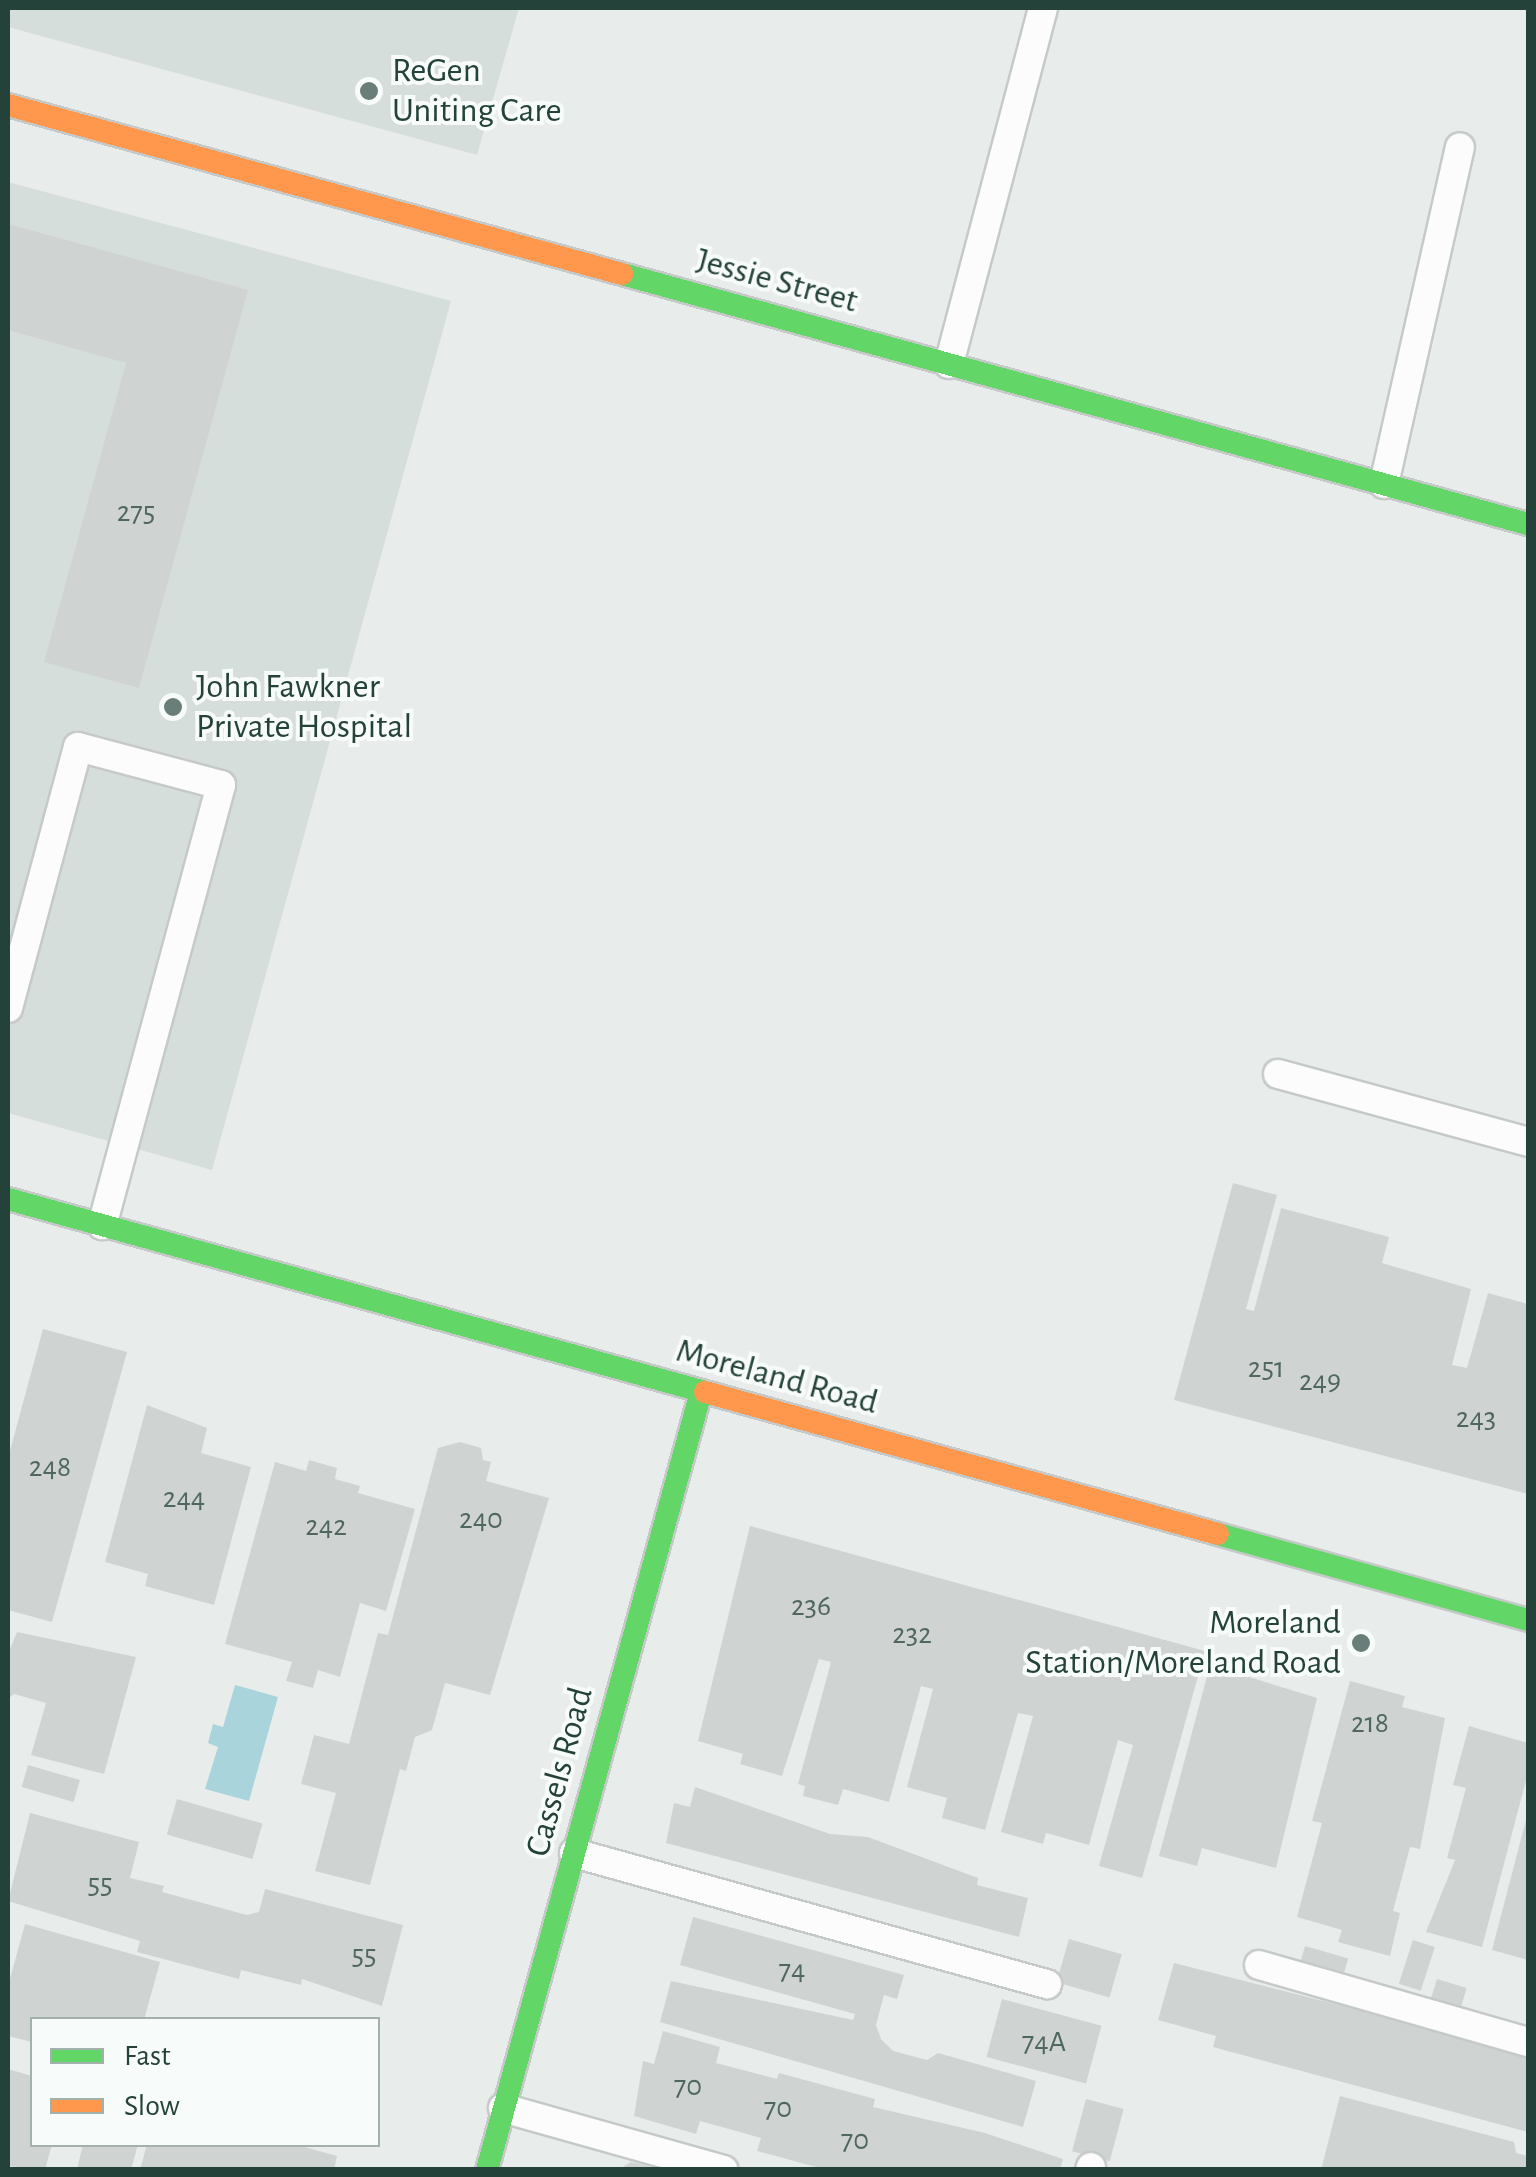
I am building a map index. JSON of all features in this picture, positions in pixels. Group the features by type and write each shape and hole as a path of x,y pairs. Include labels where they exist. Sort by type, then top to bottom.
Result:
{"street":[{"name":"Jessie Street","path":"8,105 1528,524"},
{"name":"Moreland Road","path":"8,1200 1528,1620"},
{"name":"Cassels Road","path":"486,2170 701,1392"}],"lane":[{"path":"949,364 1044,8"},
{"path":"1384,484 1460,148"},
{"path":"8,1008 78,747 221,785 102,1225"},
{"path":"1278,1074 1528,1142"},
{"path":"574,1853 1047,1984"},
{"path":"1259,1965 1528,2042"},
{"path":"504,2108 723,2170"}],"shaded area":[{"name":"ReGen Uniting Care","path":"8,8 519,8 477,155 8,27"},
{"name":"John Fawkner Private Hospital","path":"8,182 451,301 212,1170 8,1113"}],"water":[{"path":"235,1685 278,1697 249,1801 205,1789 218,1747 208,1743 213,1724 223,1727"}],"building":[{"name":"John Fawkner Private Hospital","path":"8,224 248,290 139,688 44,662 126,363 8,330"},
{"path":"1233,1183 1277,1195 1246,1309 1254,1311 1281,1208 1389,1237 1382,1263 1471,1289 1452,1365 1467,1368 1488,1293 1528,1304 1528,1494 1174,1400"},
{"path":"43,1329 127,1352 52,1622 8,1610 8,1458"},
{"path":"147,1405 207,1428 201,1453 251,1467 214,1605 145,1586 148,1574 105,1562"},
{"path":"460,1442 481,1448 483,1460 491,1462 486,1481 549,1498 490,1695 445,1683 432,1730 415,1737 406,1771 400,1769 370,1885 315,1871 336,1793 301,1784 314,1735 349,1744 378,1633 388,1635 438,1448"},
{"path":"309,1460 337,1468 335,1479 360,1486 358,1493 415,1509 386,1611 360,1603 340,1677 318,1670 313,1688 286,1681 292,1662 225,1644 275,1462 306,1471"},
{"path":"750,1526 1205,1651 1142,1878 1099,1866 1133,1745 1118,1740 1089,1845 1046,1833 1043,1844 1001,1832 1033,1716 1018,1713 985,1830 942,1818 947,1798 907,1787 933,1689 921,1686 889,1802 843,1789 838,1805 803,1796 805,1786 798,1784 831,1662 819,1659 782,1776 740,1764 743,1754 698,1741"},
{"path":"17,1632 136,1657 104,1774 31,1755 46,1703 14,1694 8,1699 8,1654"},
{"path":"1210,1665 1317,1698 1276,1868 1202,1848 1197,1866 1159,1856"},
{"path":"1350,1681 1405,1696 1402,1707 1445,1718 1420,1849 1410,1847 1393,1911 1400,1913 1390,1956 1338,1942 1342,1930 1297,1917 1322,1823 1312,1821"},
{"path":"1469,1726 1528,1743 1528,1773 1482,1947 1426,1932 1455,1860 1447,1858 1466,1788 1453,1785"},
{"path":"28,1765 80,1780 74,1802 22,1787"},
{"path":"695,1787 830,1834 868,1837 978,1878 977,1885 1028,1898 1019,1937 666,1843 674,1803 690,1807"},
{"path":"177,1799 263,1824 252,1859 167,1835"},
{"path":"30,1813 139,1842 130,1878 164,1886 162,1892 247,1915 259,1912 265,1889 403,1925 382,2006 302,1979 301,1985 241,1970 239,1979 137,1952 140,1941 8,1901"},
{"path":"1528,1816 1528,1960 1492,1950"},
{"path":"693,1917 904,1975 897,1999 884,1995 876,2025 881,2039 893,2051 927,2060 938,2053 1036,2081 1023,2127 660,2022 671,1981 853,2020 855,2014 680,1965"},
{"path":"25,1924 160,1962 145,2017 30,2017 30,2042 8,2036 8,1986"},
{"path":"1069,1939 1122,1954 1109,1997 1057,1982"},
{"path":"1413,1940 1435,1947 1421,1991 1399,1984"},
{"path":"1305,1946 1348,1958 1343,1976 1300,1963"},
{"path":"1174,1963 1528,2053 1528,2132 1213,2047 1216,2036 1158,2020"},
{"path":"1437,1979 1467,1988 1461,2008 1431,1999"},
{"path":"1002,1999 1101,2026 1086,2084 986,2057"},
{"path":"663,2031 720,2047 716,2063 777,2079 779,2073 875,2099 873,2107 985,2133 1063,2159 1060,2170 827,2170 757,2151 761,2138 729,2129 700,2121 696,2134 634,2116 643,2061 654,2064"},
{"path":"8,2069 30,2075 30,2147 51,2147 45,2170 8,2166"},
{"path":"1340,2096 1514,2142 1516,2153 1528,2156 1528,2170 1321,2170"},
{"path":"1086,2099 1124,2109 1110,2161 1072,2151"},
{"path":"82,2147 137,2147 131,2170 77,2170"},
{"path":"146,2147 305,2147 337,2156 334,2170 140,2170"},
{"path":"631,2162 656,2168 656,2170 618,2170"}],"traffic: fast":[{"path":"622,274 1528,524"},
{"path":"8,1199 705,1392"},
{"path":"487,2170 701,1392"},
{"path":"1218,1534 1528,1620"}],"traffic: slow":[{"path":"8,105 622,274"},
{"path":"705,1392 1218,1534"}],"place":[{"name":"ReGen Uniting Care","path":"369,91"},
{"name":"John Fawkner Private Hospital","path":"173,707"},
{"name":"Moreland Station/Moreland Road","path":"1361,1643"}]}
